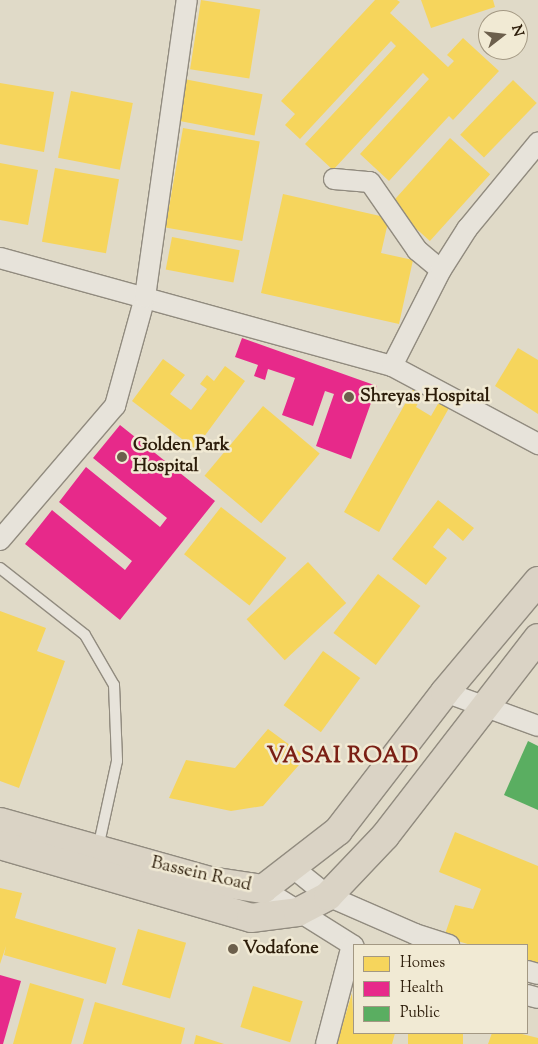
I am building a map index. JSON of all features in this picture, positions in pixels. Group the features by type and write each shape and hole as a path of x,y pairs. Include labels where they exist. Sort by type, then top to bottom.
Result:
{"main road":[{"name":"Bassein Road","path":"0,822 210,880 263,889 338,831 445,692 538,581"},
{"name":"Bassein Road","path":"0,845 251,918 298,912 328,896 385,836 538,638"}],"street":[{"path":"0,540 115,406 145,297 187,0"},
{"path":"392,366 440,270 467,229 538,143"},
{"path":"334,179 370,182 417,250 440,270"},
{"path":"0,258 392,366 538,444"},
{"path":"445,692 538,726"},
{"path":"292,867 328,896 446,944"},
{"path":"263,889 353,945 326,1044"}],"lane":[{"path":"0,568 85,635 114,685 117,761 98,849"}],"building: Homes":[{"path":"201,0 260,9 249,79 190,69"},
{"path":"375,0 397,0 400,2 390,13 448,67 454,61 447,55 463,38 478,52 478,60 487,60 499,71 453,120 449,116 389,181 360,154 429,79 423,73 333,170 305,144 396,46 391,41 300,139 285,125 295,114 281,101"},
{"path":"421,0 493,0 495,7 478,10 478,13 431,28"},
{"path":"184,79 263,94 255,135 176,120"},
{"path":"513,80 537,103 484,158 460,135"},
{"path":"0,83 54,92 44,152 0,144"},
{"path":"71,91 133,103 120,170 58,158"},
{"path":"183,128 260,142 242,241 165,227"},
{"path":"450,138 490,174 430,241 390,205"},
{"path":"0,163 38,170 28,225 0,220"},
{"path":"55,168 119,179 106,253 42,242"},
{"path":"283,194 389,218 381,253 413,260 399,324 261,293"},
{"path":"172,237 240,250 233,283 166,269"},
{"path":"518,348 538,360 538,414 495,386"},
{"path":"163,359 185,375 170,394 191,410 207,389 200,384 207,375 214,381 225,366 245,381 195,449 132,401"},
{"path":"414,388 423,393 416,407 431,416 439,402 449,408 379,532 344,512"},
{"path":"263,406 320,454 261,523 205,476"},
{"path":"438,500 474,528 463,541 448,528 433,547 447,558 426,585 392,559"},
{"path":"221,507 286,558 249,605 184,554"},
{"path":"308,562 346,603 285,660 247,619"},
{"path":"378,574 420,606 376,665 333,633"},
{"path":"0,611 46,628 37,651 65,661 19,788 0,781"},
{"path":"323,651 360,678 321,732 284,705"},
{"path":"268,729 306,757 263,806 231,811 169,798 186,760 235,768"},
{"path":"455,832 538,866 538,968 528,964 528,944 468,944 444,937 455,905 473,909 481,889 439,872"},
{"path":"0,888 22,893 15,918 116,948 106,984 4,955 6,946 0,964"},
{"path":"138,929 186,943 170,999 122,985"},
{"path":"30,983 84,999 71,1044 13,1044"},
{"path":"253,986 303,1001 290,1042 240,1027"},
{"path":"352,993 353,1034 395,1034 392,1044 337,1044"},
{"path":"95,1002 185,1028 181,1044 83,1044"},
{"path":"408,1034 463,1034 463,1044 408,1044"},
{"path":"492,1034 522,1034 538,1038 538,1044 488,1044"},
{"path":"196,1035 224,1044 194,1044"}],"building: Health":[{"path":"242,338 377,386 351,459 316,446 334,394 325,391 313,426 282,415 295,378 268,369 265,380 254,376 258,365 235,357"},
{"path":"120,425 215,501 120,620 25,544 52,510 125,570 132,561 59,502 86,467 160,527 167,518 93,458"},
{"path":"0,975 21,981 3,1044 0,1044"}],"building: Public":[{"path":"528,741 538,746 538,810 504,795"}],"place":[{"name":"Shreyas Hospital","path":"349,397"},
{"name":"Golden Park Hospital","path":"122,457"},
{"name":"Vodafone","path":"233,949"}],"district":[{"name":"VASAI ROAD","path":"343,758"}]}
